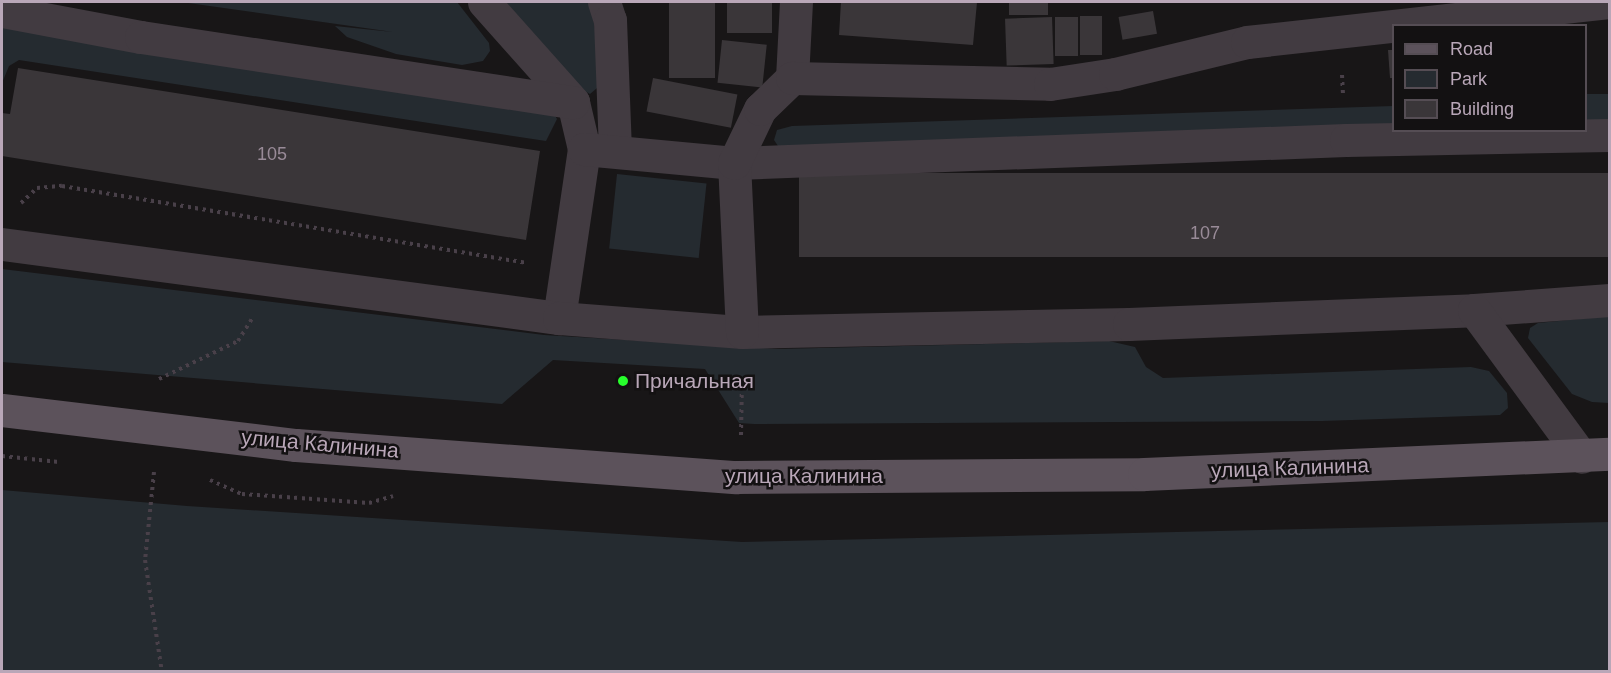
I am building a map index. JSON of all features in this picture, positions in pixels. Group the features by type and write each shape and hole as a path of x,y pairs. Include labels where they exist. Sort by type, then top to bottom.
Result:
{"main road":[{"name":"улица Калинина","path":"2,410 296,445 736,477 1143,474 1596,455"}],"lane":[{"path":"484,2 573,102 599,150"},
{"path":"559,318 599,150 610,20 603,2"},
{"path":"742,332 734,163 760,109 792,78 796,2"},
{"path":"1404,24 1607,2"},
{"path":"2,11 141,37 573,102"},
{"path":"792,78 1050,84 1115,74 1247,42 1392,25"},
{"path":"599,150 734,163 1346,140 1610,135"},
{"path":"2,244 559,318 742,332 1129,324 1474,310 1610,300"},
{"path":"1474,310 1596,455"}],"path":[{"path":"1339,31 1346,140"},
{"path":"14,209 37,188 62,186 528,264 536,258"},
{"path":"159,379 238,341 276,280"},
{"path":"741,435 742,332"},
{"path":"154,472 146,560 162,672"}],"green space":[{"path":"181,2 457,2 489,43 490,51 483,61 462,65 396,54 347,37 335,26 393,32"},
{"path":"506,2 591,2 603,83 590,94 572,84"},
{"path":"2,24 547,102 557,119 546,141 19,60 9,66 2,83"},
{"path":"1587,94 1609,94 1609,124 1587,124"},
{"path":"1392,106 1392,130 780,149 774,140 777,130 792,126"},
{"path":"617,174 707,183 699,258 609,249"},
{"path":"2,269 544,335 778,349 1109,341 1135,347 1146,367 1163,378 1471,367 1489,371 1507,393 1508,408 1500,415 1322,421 754,424 739,423 705,369 553,360 502,404 2,362"},
{"path":"1609,316 1609,403 1592,402 1572,394 1528,338 1530,328 1538,323"},
{"path":"2,490 187,506 742,542 1609,522 1609,671 2,671"}],"building":[{"path":"669,2 715,2 715,78 669,78"},
{"path":"727,2 772,2 772,33 727,33"},
{"path":"841,2 977,2 973,45 839,35"},
{"path":"1009,2 1048,2 1048,15 1009,15"},
{"path":"1153,11 1157,34 1123,40 1119,17"},
{"path":"1080,16 1102,16 1102,55 1080,55"},
{"path":"1052,17 1054,64 1007,66 1005,19"},
{"path":"1055,17 1078,17 1078,56 1055,56"},
{"path":"722,40 767,45 762,87 718,83"},
{"path":"1388,50 1392,50 1392,78 1390,78"},
{"path":"18,68 540,151 526,240 2,156 2,113 10,114"},
{"path":"653,78 737,94 731,128 647,111"},
{"path":"799,173 1610,173 1610,257 799,257"}],"place":[{"name":"Причальная","path":"623,381"}]}
